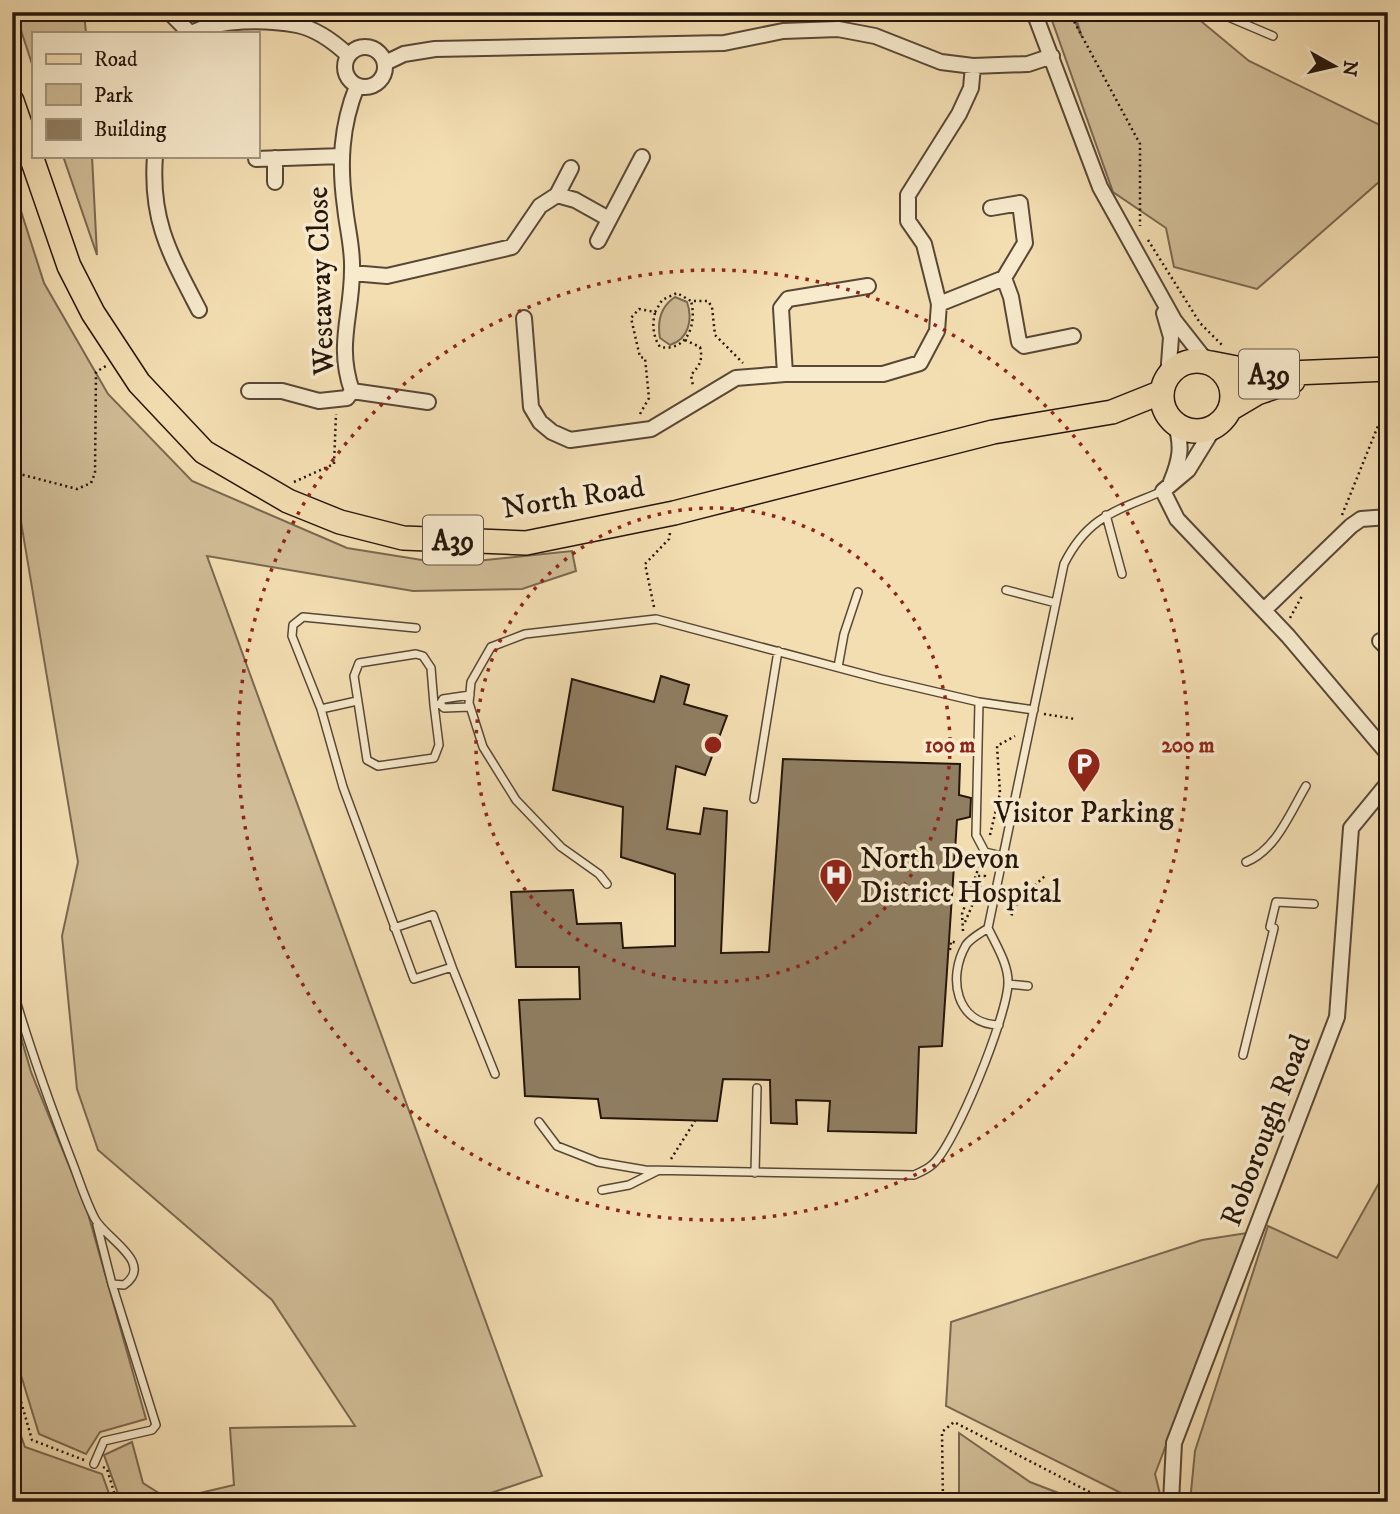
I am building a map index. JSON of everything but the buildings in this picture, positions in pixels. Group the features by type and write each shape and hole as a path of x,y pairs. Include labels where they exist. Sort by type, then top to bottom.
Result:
{"main road":[{"name":"North Road","path":"12,101 69,266 93,313 139,383 204,452 272,492 340,522 403,538 526,543 674,513 993,432 1112,412 1172,421"},
{"name":"A39","path":"1215,359 1267,374 1327,374 1383,369"},
{"path":"1215,359 1230,382 1230,409 1215,426 1194,431 1172,421 1162,401 1165,384 1185,363 1215,359"},
{"name":"A39","path":"1230,409 1257,393 1327,374"},
{"name":"North Road","path":"1112,412 1165,384"}],"street":[{"path":"169,12 189,32"},
{"path":"1034,12 1100,187 1158,295 1188,341 1215,359"},
{"path":"192,32 207,25 299,19 331,39 348,55"},
{"path":"385,63 404,54 435,49 724,43 783,31 838,29 875,36 942,62 973,66 1028,64 1052,55"},
{"path":"362,47 380,54 385,63 383,77 378,83 366,88 357,86 348,79 345,70 348,55 362,47"},
{"path":"524,318 531,407 540,422 552,432 570,440 651,429 736,378 785,374 883,374 920,363 937,331 939,304 924,244 908,221 908,195 959,114 971,88 973,66"},
{"name":"Westaway Close","path":"352,391 344,369 343,340 352,273 342,156 346,114 357,86"},
{"path":"256,159 342,156"},
{"path":"598,241 642,157"},
{"path":"155,158 153,196 166,246 200,310"},
{"path":"275,158 275,182"},
{"path":"352,273 387,276 512,247 540,206 557,195 571,168"},
{"path":"557,195 575,200 609,219"},
{"path":"939,304 1004,278 1025,243 1020,203 991,208"},
{"path":"1004,278 1011,297 1019,342 1024,346 1073,336"},
{"path":"785,374 781,308 788,299 796,295 868,286"},
{"path":"1158,295 1171,337 1165,384"},
{"path":"249,391 282,391 319,401 347,398 352,391 428,402"},
{"path":"1172,421 1181,441 1180,458 1167,487 1166,502 1177,519 1264,610 1388,754"},
{"path":"1167,487 1188,470 1215,426"},
{"path":"1264,610 1351,526 1361,519 1388,517"},
{"name":"Roborough Road","path":"1170,1500 1174,1443 1337,1017 1351,828 1388,783"}],"lane":[{"path":"1219,13 1273,36"},
{"path":"539,1122 557,1146 598,1162 658,1170 914,1175 929,1167 941,1153 961,1115 992,1049 999,1025 1008,984 1006,966 988,928 1064,564 1084,531 1106,515 1167,487"},
{"path":"1106,515 1122,574"},
{"path":"1006,590 1056,603"},
{"path":"838,667 844,634 858,592"},
{"path":"416,628 303,617 298,619 292,636 321,709 343,787 414,979 452,967"},
{"path":"607,884 599,874 561,847 514,797 483,747 470,707 471,682 491,647 525,634 656,619 979,702 1034,710"},
{"path":"754,799 778,651"},
{"path":"416,654 428,661 437,705 439,746 434,758 378,766 372,764 364,754 357,701 354,676 359,663 416,654"},
{"path":"437,705 443,699 470,695"},
{"path":"321,709 357,701"},
{"path":"979,702 976,835 985,852 1002,856"},
{"path":"437,705 444,708 470,707"},
{"path":"1246,862 1259,857 1269,846 1307,786"},
{"path":"1242,1055 1276,902 1314,904"},
{"path":"394,928 433,915 495,1074"},
{"path":"988,928 967,943 958,966 956,986 960,1005 972,1016 985,1025 999,1025"},
{"path":"1008,984 1028,986"},
{"path":"12,987 36,1072 96,1221 112,1284 156,1425 152,1430 104,1441 94,1464"},
{"path":"755,1172 757,1088"},
{"path":"602,1190 629,1185 658,1170"},
{"path":"96,1221 134,1263 134,1275 130,1280 118,1286 112,1284"}],"path":[{"path":"1069,12 1140,144 1140,227"},
{"path":"1147,237 1200,323 1215,359"},
{"path":"691,301 694,321 685,340 676,347 660,347 654,331 656,313 662,300 671,294 681,293 691,301 708,301 712,307 715,335 750,369 752,377"},
{"path":"640,430 639,416 649,398 645,358 640,357 631,318 639,310 656,313"},
{"path":"685,340 700,347 701,365 691,380 700,398"},
{"path":"12,472 77,489 91,484 95,473 96,372 121,356"},
{"path":"1383,369 1384,411"},
{"path":"272,492 334,464 337,400"},
{"path":"656,619 645,564 669,540 674,513"},
{"path":"1043,714 1075,719"},
{"path":"1019,900 1005,895 1011,916 1019,900 1046,875"},
{"path":"964,924 985,876 975,876"},
{"path":"658,1170 682,1145 695,1121"},
{"path":"12,1370 32,1440 107,1469 117,1502"},
{"path":"943,1502 943,1432 954,1422 1110,1502"}],"green space":[{"path":"15,12 84,12 86,32 32,32 32,64"},
{"path":"1049,12 1071,12 1082,37 1074,12 1190,12 1249,61 1380,125 1388,134 1388,174 1257,289 1174,267 1166,228 1113,192"},
{"path":"64,158 92,158 97,255"},
{"path":"12,183 44,283 108,394 192,481 347,548 447,564 572,551 576,571 522,589 413,591 207,556 542,1476 464,1502 121,1502 104,1455 132,1442 143,1483 170,1500 234,1485 230,1428 355,1426 272,1300 98,1150 77,1089 62,936 78,862 17,498 12,486"},
{"path":"675,297 687,302 690,315 688,328 682,338 670,345 660,338 659,320 666,305"},
{"path":"12,1006 31,1072 87,1210 146,1419 100,1432 86,1454 39,1434 12,1346"},
{"path":"1388,1167 1388,1502 1190,1502 1195,1451 1268,1226 1337,1258"},
{"path":"1247,1233 1155,1474 1162,1502 1139,1502 946,1406 951,1322 1202,1240"},
{"path":"12,1411 25,1447 102,1474 112,1502 12,1502"},
{"path":"959,1433 1030,1482 1082,1502 959,1502"}],"place":[{"name":"Visitor Parking","path":"1084,794"},
{"name":"North Devon District Hospital","path":"836,905"}]}
